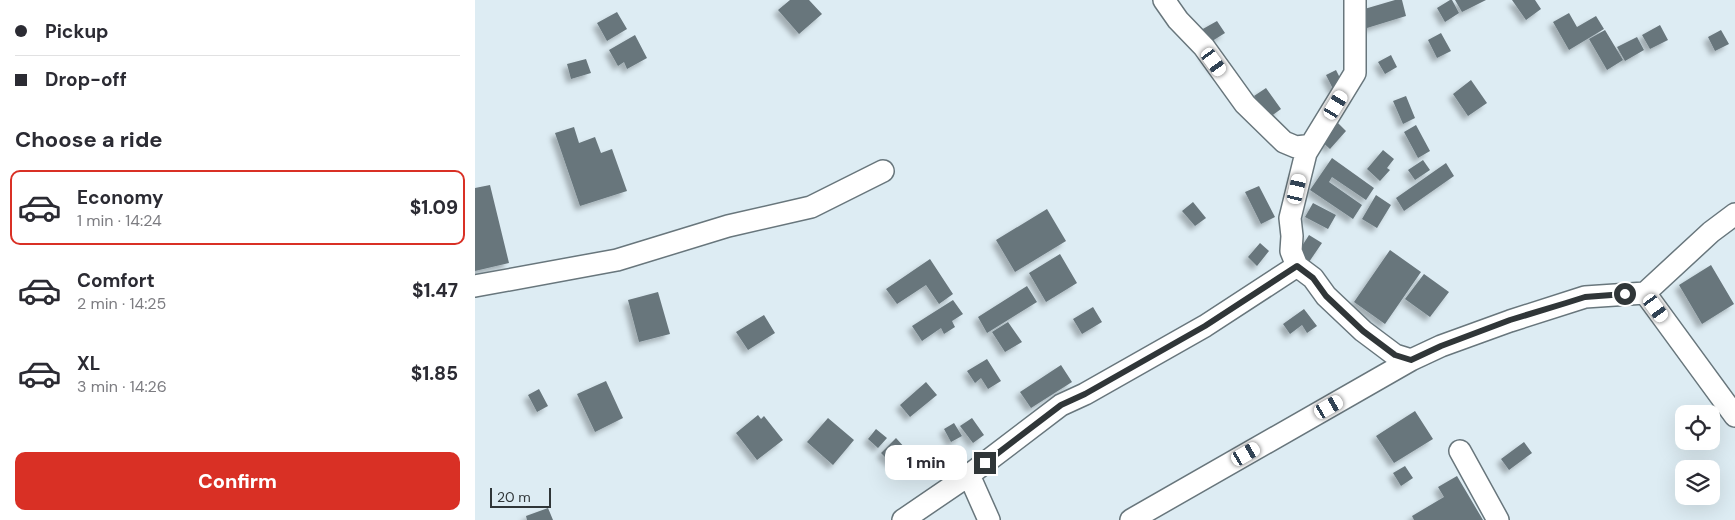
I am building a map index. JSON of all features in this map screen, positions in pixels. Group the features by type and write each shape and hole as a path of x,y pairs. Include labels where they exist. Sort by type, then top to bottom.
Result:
{"street":[{"path":"1164,0 1178,20 1204,47 1245,104 1284,142 1296,147 1305,146 1307,152"},
{"path":"1355,0 1355,73 1307,152 1290,218 1291,251 1297,266 1313,278 1326,296 1363,331 1395,355 1411,360"},
{"path":"475,286 617,260 728,226 811,207 883,171"},
{"path":"1131,520 1411,360 1441,346 1510,320 1585,297 1645,293 1711,232 1735,214"},
{"path":"903,520 969,475 1061,405 1085,394 1205,326 1297,266"},
{"path":"1645,293 1735,416"},
{"path":"1461,451 1498,520"},
{"path":"969,475 989,520"}],"building":[{"path":"790,0 809,0 822,14 799,34 778,10"},
{"path":"1395,0 1402,0 1406,16 1367,28 1361,10"},
{"path":"1452,0 1459,13 1445,22 1437,8"},
{"path":"1455,0 1486,0 1462,12"},
{"path":"1512,0 1535,0 1541,9 1526,20"},
{"path":"617,12 627,29 607,41 597,23"},
{"path":"1569,13 1577,27 1596,16 1604,29 1569,50 1553,22"},
{"path":"1217,21 1225,33 1209,43 1201,30"},
{"path":"1660,25 1668,40 1650,49 1642,35"},
{"path":"1605,30 1623,60 1607,70 1589,39"},
{"path":"1721,30 1729,44 1715,51 1708,37"},
{"path":"1441,33 1451,51 1437,58 1428,40"},
{"path":"635,35 647,58 627,69 624,62 618,66 609,50"},
{"path":"1637,37 1644,50 1625,61 1617,47"},
{"path":"1391,55 1397,67 1385,74 1378,62"},
{"path":"586,59 591,73 571,79 567,64"},
{"path":"1336,70 1344,86 1334,91 1326,75"},
{"path":"1471,80 1487,103 1468,116 1453,94"},
{"path":"1266,88 1281,109 1270,117 1254,96"},
{"path":"1406,96 1415,118 1403,124 1393,101"},
{"path":"1336,121 1346,131 1330,149 1319,139"},
{"path":"1416,125 1430,151 1418,158 1404,132"},
{"path":"574,127 579,143 595,137 601,153 612,149 627,191 580,206 555,133"},
{"path":"1383,150 1394,159 1387,168 1390,170 1380,181 1367,169"},
{"path":"1332,158 1374,188 1366,200 1332,177 1329,182 1362,205 1353,219 1310,190"},
{"path":"1423,160 1430,170 1415,180 1408,170"},
{"path":"1446,163 1454,176 1404,211 1396,198"},
{"path":"490,185 509,263 475,271 475,188"},
{"path":"1259,186 1275,217 1261,224 1245,192"},
{"path":"1376,195 1391,205 1377,228 1362,219"},
{"path":"1193,202 1206,218 1195,226 1182,211"},
{"path":"1313,203 1336,215 1328,229 1305,217"},
{"path":"1047,209 1066,241 1015,272 996,240"},
{"path":"1309,235 1322,243 1309,262 1297,254"},
{"path":"1260,243 1269,251 1257,266 1248,257"},
{"path":"1390,250 1421,272 1385,324 1354,302"},
{"path":"1060,254 1077,283 1046,302 1029,273"},
{"path":"930,259 953,294 939,304 926,285 897,304 886,289"},
{"path":"1711,265 1734,304 1702,324 1679,285"},
{"path":"1424,274 1449,292 1430,317 1405,299"},
{"path":"1027,286 1037,302 987,333 978,317"},
{"path":"658,292 670,334 639,342 628,300"},
{"path":"953,300 963,314 952,321 955,327 944,334 941,328 922,341 912,326"},
{"path":"1093,307 1102,322 1082,334 1073,319"},
{"path":"1304,309 1317,326 1307,333 1302,325 1290,334 1283,324"},
{"path":"764,315 775,333 748,350 736,332"},
{"path":"1008,322 1022,342 1005,352 992,332"},
{"path":"987,359 1001,381 988,389 981,378 975,383 967,371"},
{"path":"1061,365 1072,382 1031,408 1020,392"},
{"path":"606,381 623,418 595,432 577,394"},
{"path":"926,382 937,395 910,417 900,405"},
{"path":"539,389 548,406 537,412 528,395"},
{"path":"1415,411 1433,439 1394,463 1376,436"},
{"path":"758,415 761,419 764,416 783,440 757,460 736,433"},
{"path":"828,418 854,440 833,465 807,442"},
{"path":"972,418 984,435 973,443 960,426"},
{"path":"954,423 962,436 951,442 944,429"},
{"path":"876,429 887,438 878,448 868,439"},
{"path":"896,438 906,449 891,463 881,453"},
{"path":"1524,442 1532,453 1509,470 1501,459"},
{"path":"940,449 948,458 939,466 930,457"},
{"path":"1405,466 1413,478 1401,486 1393,473"},
{"path":"1457,476 1483,520 1414,520 1412,516 1444,497 1438,487"},
{"path":"548,508 553,520 527,520 526,516"}],"route":[{"path":"985,463 1061,405 1085,394 1205,326 1297,266 1313,278 1326,296 1363,331 1395,355 1411,360 1441,346 1510,320 1585,297 1625,294"}]}
